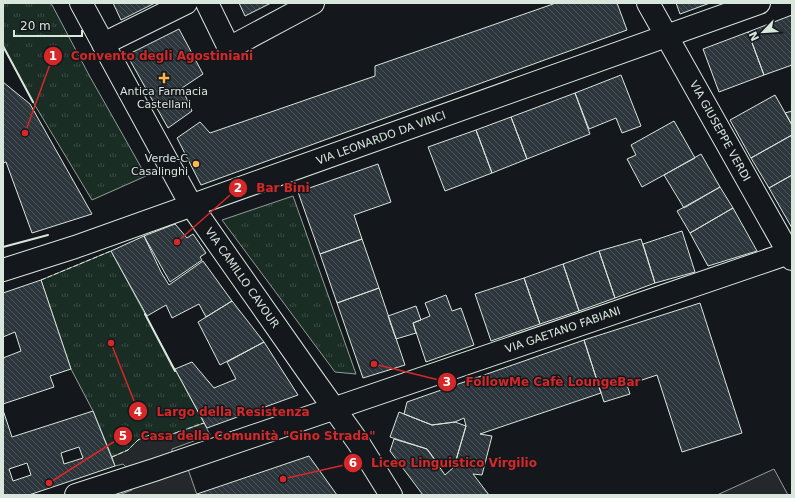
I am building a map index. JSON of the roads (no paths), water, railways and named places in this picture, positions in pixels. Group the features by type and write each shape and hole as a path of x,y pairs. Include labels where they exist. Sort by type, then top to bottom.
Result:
{"street":[{"name":"VIA CAMILLO CAVOUR","path":"81,3 191,205 358,442 391,495"},
{"path":"103,44 186,3"},
{"path":"207,3 229,48 312,3"},
{"name":"VIA GIUSEPPE VERDI","path":"648,3 791,254"},
{"name":"VIA LEONARDO DA VINCI","path":"3,270 75,247 759,3"},
{"name":"VIA GAETANO FABIANI","path":"76,495 791,254"},
{"name":"VIA CAMILLO CAVOUR","path":"358,442 402,495"}],"place":[{"name":"Antica Farmacia Castellani","path":"164,78"},
{"name":"Convento degli Agostiniani","path":"25,133"},
{"name":"Verde-C Casalinghi","path":"196,164"},
{"name":"Bar Bini","path":"177,242"},
{"name":"Largo della Resistenza","path":"111,343"},
{"name":"FollowMe Cafè LoungeBar","path":"374,364"},
{"name":"Liceo Linguistico Virgilio","path":"283,479"},
{"name":"Casa della Comunità \"Gino Strada\"","path":"49,483"}]}
